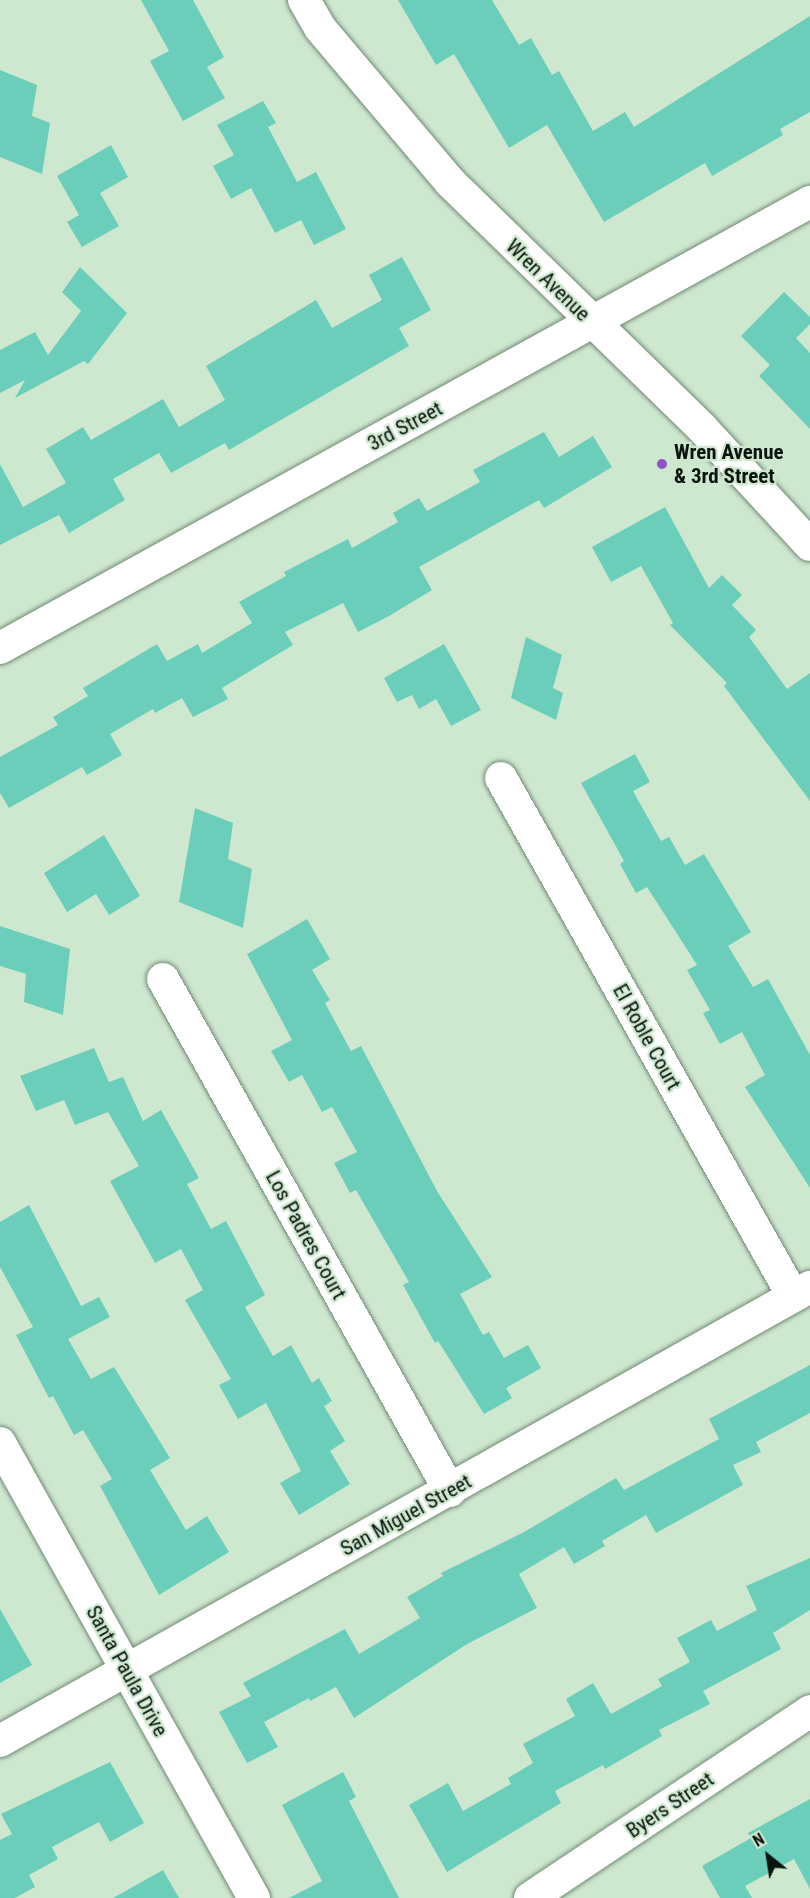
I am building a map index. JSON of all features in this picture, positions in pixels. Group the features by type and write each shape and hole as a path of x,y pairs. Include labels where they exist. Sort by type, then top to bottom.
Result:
{"street":[{"name":"Wren Avenue","path":"306,1 320,28 410,138 594,324 702,428 810,545"},
{"name":"3rd Street","path":"0,648 594,324 810,202"},
{"name":"El Roble Court","path":"501,778 802,1291"},
{"name":"Los Padres Court","path":"163,979 450,1491"},
{"name":"San Miguel Street","path":"0,1741 450,1491 802,1291"},
{"name":"Santa Paula Drive","path":"0,1443 254,1898"},
{"name":"Byers Street","path":"530,1898 810,1711"}],"building":[{"path":"141,0 193,0 224,57 207,67 225,98 183,121 150,61 169,51"},
{"path":"398,0 492,0 519,45 531,38 552,75 559,71 593,131 625,112 634,127 810,16 810,112 780,129 783,135 712,176 705,163 604,222 547,125 509,148 454,54 436,65"},
{"path":"0,70 37,85 32,116 50,123 42,174 0,157"},
{"path":"263,101 276,123 268,127 297,182 316,172 346,229 314,245 301,220 275,233 251,188 231,199 213,166 234,155 217,125"},
{"path":"111,145 128,177 100,193 119,226 82,247 67,222 79,215 57,176"},
{"path":"402,257 431,310 399,328 409,346 229,450 225,443 171,473 159,453 113,479 125,500 69,533 59,515 0,545 0,464 23,507 66,483 46,449 83,427 91,440 163,399 179,427 225,400 206,366 316,300 332,328 382,300 369,275"},
{"path":"80,267 127,313 88,364 84,361 15,398 25,380 0,393 0,350 35,332 48,355 81,311 62,292"},
{"path":"784,292 810,317 810,324 796,338 810,353 810,429 759,376 770,365 741,336"},
{"path":"544,432 559,457 593,436 612,467 544,508 539,500 419,567 432,590 389,616 358,632 343,603 285,632 293,645 222,688 228,699 193,717 182,698 155,713 153,709 110,734 122,755 87,775 82,767 9,808 0,793 0,757 58,725 53,717 88,696 83,688 157,644 167,661 198,644 202,653 252,623 239,602 286,576 284,572 348,539 352,548 398,522 393,513 419,498 427,511 480,482 473,470"},
{"path":"665,507 709,588 722,575 742,595 732,605 756,630 749,637 787,689 810,673 810,801 724,686 727,683 670,625 673,623 641,566 611,582 592,547"},
{"path":"526,637 562,655 553,688 563,693 556,720 511,698"},
{"path":"444,644 481,710 451,726 436,699 419,709 412,695 397,702 384,678"},
{"path":"635,754 650,782 633,791 661,841 669,837 685,865 704,854 751,932 728,946 753,987 768,979 810,1055 810,1188 745,1087 765,1075 742,1032 720,1044 703,1013 710,1010 687,970 697,965 647,887 636,893 620,864 624,861 581,783"},
{"path":"195,808 233,823 228,859 252,869 243,928 179,902"},
{"path":"104,835 140,896 109,915 96,894 67,912 44,873"},
{"path":"307,919 330,959 312,970 330,1000 325,1003 351,1051 361,1046 437,1191 492,1277 460,1294 483,1335 489,1332 504,1358 528,1345 541,1368 506,1388 512,1398 484,1414 438,1341 435,1343 403,1285 409,1282 356,1190 350,1193 334,1163 357,1152 332,1107 322,1112 302,1075 289,1082 271,1051 292,1040 247,954"},
{"path":"0,926 70,949 63,1015 24,1002 26,974 0,966"},
{"path":"94,1048 109,1082 123,1077 143,1121 161,1110 199,1178 187,1184 211,1229 226,1221 265,1295 245,1307 273,1356 291,1345 312,1383 319,1378 332,1401 324,1406 345,1441 330,1451 350,1484 299,1515 280,1483 301,1471 266,1403 238,1419 219,1385 231,1379 185,1300 203,1290 181,1249 155,1263 110,1181 139,1166 108,1112 75,1125 64,1100 36,1111 20,1076"},
{"path":"29,1205 81,1306 99,1297 110,1317 68,1339 91,1379 114,1367 170,1458 150,1470 186,1530 207,1516 229,1552 159,1595 100,1486 112,1479 83,1430 74,1435 53,1396 49,1398 16,1335 33,1327 0,1267 0,1222"},
{"path":"810,1365 810,1413 756,1442 761,1452 733,1465 743,1485 656,1533 646,1515 602,1541 605,1546 574,1564 564,1547 519,1574 537,1608 467,1644 354,1718 336,1687 310,1701 309,1698 264,1722 278,1747 247,1763 219,1712 251,1696 243,1683 345,1629 359,1654 420,1618 407,1597 443,1576 441,1573 524,1532 616,1478 624,1490 719,1439 709,1419"},
{"path":"810,1558 810,1610 773,1633 781,1649 703,1691 710,1704 659,1730 662,1736 605,1769 603,1765 555,1791 561,1803 447,1872 409,1805 448,1783 463,1811 511,1784 508,1778 533,1763 523,1744 575,1716 566,1699 593,1683 611,1714 662,1686 658,1679 690,1662 677,1638 711,1620 717,1631 757,1610 746,1586"},
{"path":"0,1609 32,1665 0,1683"},
{"path":"110,1762 144,1823 110,1842 99,1822 52,1847 58,1859 29,1875 35,1887 15,1898 0,1898 0,1840 12,1834 1,1814"},
{"path":"343,1772 356,1797 349,1801 399,1898 289,1898 322,1881 282,1805"},
{"path":"810,1799 810,1889 794,1859 745,1886 752,1898 720,1898 702,1866 751,1838 748,1833"},
{"path":"163,1870 179,1898 113,1898"}],"place":[{"name":"Wren Avenue & 3rd Street","path":"662,464"}]}
